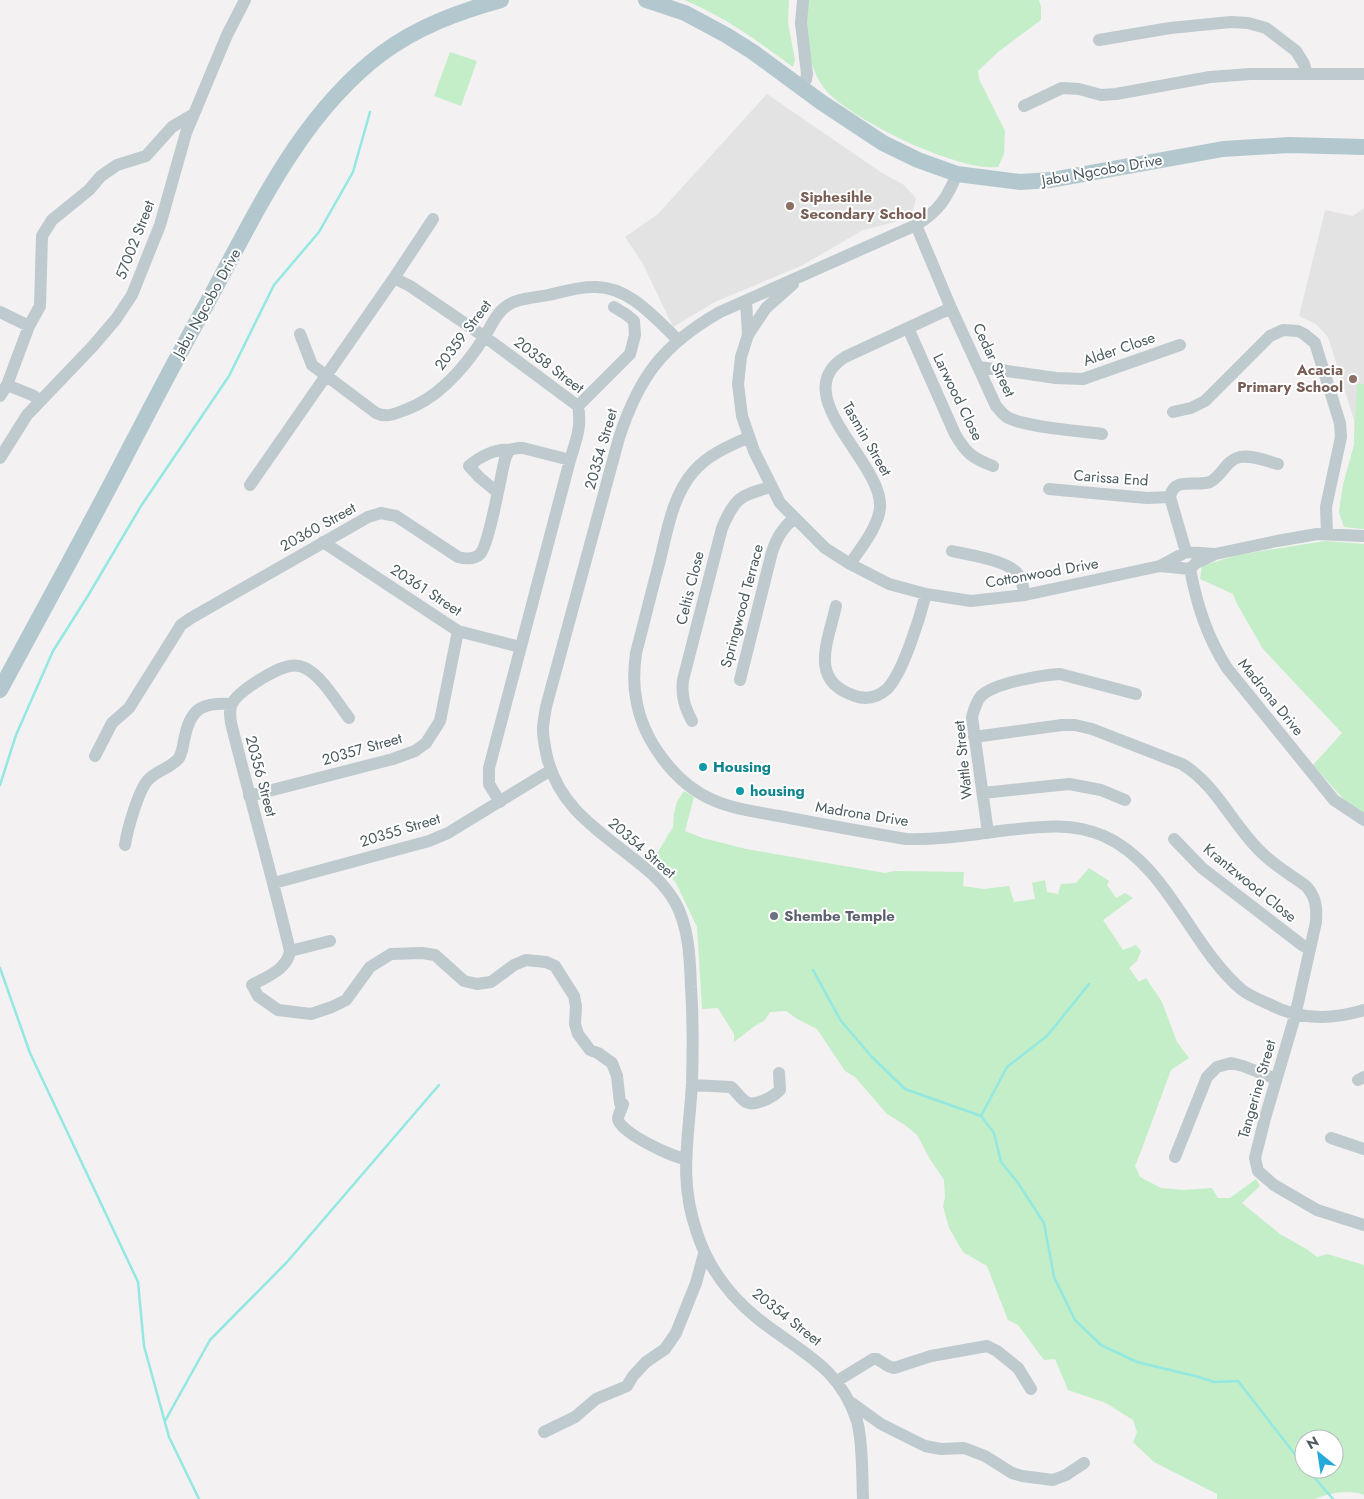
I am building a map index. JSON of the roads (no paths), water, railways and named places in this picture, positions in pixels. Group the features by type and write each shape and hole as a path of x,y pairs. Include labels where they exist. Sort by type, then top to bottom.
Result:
{"main road":[{"name":"Jabu Ngcobo Drive","path":"0,690 119,470 163,382 260,205 305,133 326,107 357,75 382,54 432,23 501,0"},
{"name":"Jabu Ngcobo Drive","path":"646,0 670,7 699,20 753,52 796,85 883,143 918,160 957,174 1020,182 1052,180 1223,149 1275,145 1364,147"}],"street":[{"name":"57002 Street","path":"0,458 27,415 93,346 116,319 132,295 160,225 186,133 227,34 245,0"},
{"path":"796,85 806,80 807,74 801,23 803,0"},
{"path":"1100,40 1170,28 1231,22 1248,23 1266,28 1288,44 1300,56 1307,74"},
{"path":"1024,106 1051,92 1070,87 1101,95 1210,78 1250,74 1364,74"},
{"path":"0,396 7,384 29,326 40,306 42,236 52,220 89,190 101,176 116,165 146,156 172,127 194,114"},
{"path":"748,335 766,308 789,286 807,273 916,225 934,213 944,201 957,174"},
{"path":"250,486 433,219"},
{"name":"Cedar Street","path":"916,225 951,308 996,406 1007,417 1022,423 1102,434"},
{"name":"20354 Street","path":"807,273 720,312 700,324 678,340 660,359 638,390 628,410 619,438 546,707 543,730 550,770 569,804 589,823 655,877 665,888 681,916 685,930 691,973 692,1085 686,1159 687,1196 691,1214 704,1254 727,1289 757,1318 805,1352 837,1381 849,1401 858,1423 863,1499"},
{"name":"20358 Street","path":"394,278 410,286 485,337 578,406 580,425 489,768 488,784 500,802"},
{"name":"20359 Street","path":"300,334 312,365 376,413 389,416 414,407 448,383 485,337 496,317 509,304 517,301 593,287 607,288 627,296 640,305 678,340"},
{"name":"Cottonwood Drive","path":"746,301 748,335 741,357 738,384 742,416 771,487 780,504 825,548 850,564 889,584 926,594 971,601 1000,599 1276,541 1327,534 1364,536"},
{"path":"578,406 630,354 633,348 635,335 633,320 614,307"},
{"name":"Tasmin Street","path":"850,564 878,520 880,497 828,405 825,390 826,378 836,362 951,308"},
{"path":"0,312 29,326"},
{"name":"Larwood Close","path":"908,328 955,434 964,450 976,460 993,466"},
{"path":"1173,412 1191,408 1205,401 1270,336 1290,329 1304,334 1316,346 1340,423 1342,437 1326,507 1327,534"},
{"name":"Alder Close","path":"979,368 1056,378 1083,379 1180,344"},
{"path":"7,384 40,400"},
{"name":"Madrona Drive","path":"749,436 708,457 685,482 677,498 636,653 634,673 636,699 640,717 649,738 668,765 687,784 712,800 740,808 906,839 931,840 1040,826 1064,826 1087,829 1106,837 1127,850 1151,871 1202,943 1227,975 1244,991 1295,1016 1329,1017 1364,1010"},
{"path":"497,492 469,466 496,451 518,448 570,460"},
{"name":"20360 Street","path":"95,756 112,723 129,708 181,625 190,618 368,517 386,513 396,516 458,557 474,558 483,551 488,536 505,458 509,450"},
{"path":"1170,497 1172,490 1180,484 1212,481 1230,463 1239,458 1252,457 1278,464"},
{"name":"Celtis Close","path":"692,721 685,707 682,688 683,680 722,528 730,510 742,497 771,487"},
{"name":"Carissa End","path":"1049,488 1147,498 1170,497"},
{"name":"Madrona Drive","path":"1170,497 1204,626 1226,668 1334,800 1364,820"},
{"name":"Springwood Terrace","path":"740,680 772,552 782,529 794,518"},
{"name":"20361 Street","path":"323,542 458,631 520,647"},
{"path":"952,551 1008,566 1020,577 1025,595"},
{"path":"836,606 825,656 826,673 831,682 838,688 856,696 868,698 877,696 887,689 894,680 915,631 926,594"},
{"name":"20357 Street","path":"249,796 393,759 415,751 426,743 440,721 458,631"},
{"path":"125,845 127,830 144,786 149,779 175,762 179,757 186,730 196,710 208,704 232,704 237,696 252,684 284,668 297,666 311,672 349,718"},
{"name":"Wattle Street","path":"988,833 972,717 976,704 982,696 999,686 1047,675 1060,674 1136,694"},
{"name":"20356 Street","path":"232,704 230,712 231,723 249,796 274,883 290,952"},
{"name":"Tangerine Street","path":"974,737 1075,725 1092,729 1182,764 1194,771 1217,796 1262,853 1311,891 1317,907 1316,922 1295,1016 1255,1151 1255,1158 1258,1171 1274,1185 1317,1210 1364,1225"},
{"name":"20355 Street","path":"274,883 429,841 448,834 550,770"},
{"path":"983,793 1069,784 1101,790 1125,800"},
{"name":"Krantzwood Close","path":"1174,839 1202,868 1302,946 1309,949"},
{"path":"330,941 290,952 288,960 279,969 251,986 258,996 278,1010 311,1014 346,1000 370,966 381,958 397,952 435,955 464,981 477,984 491,982 514,965 526,960 546,962 555,966 574,996 576,1006 575,1024 578,1034 590,1050 612,1063 617,1076 620,1103 623,1104 618,1122 638,1138 678,1158 686,1159"},
{"path":"1175,1156 1207,1077 1217,1067 1231,1063 1276,1079"},
{"path":"692,1085 731,1087 744,1101 752,1103 769,1098 780,1090 779,1073"},
{"path":"1331,1138 1364,1149"},
{"path":"544,1432 575,1417 596,1399 628,1386 633,1376 646,1362 665,1349 676,1334 696,1283 704,1254"},
{"path":"837,1381 877,1359 894,1368 931,1356 988,1346 1018,1368 1031,1388"},
{"path":"849,1401 881,1424 925,1446 941,1449 964,1448 985,1456 1012,1473 1022,1476 1053,1480 1066,1476 1084,1463"}],"waterway":[{"path":"0,785 16,735 53,651 141,506 229,376 274,285 319,232 353,172 370,112"},
{"path":"0,968 30,1053 138,1282 144,1346 169,1437 199,1499"},
{"path":"813,970 841,1021 872,1057 905,1089 981,1116 994,1133 1001,1162 1018,1183 1044,1223 1054,1277 1075,1320 1101,1345 1137,1362 1214,1382 1238,1381 1294,1453"},
{"path":"981,1116 1007,1067 1047,1036 1089,984"},
{"path":"165,1421 210,1340 287,1262 439,1085"},
{"path":"1316,1479 1333,1499"}],"place":[{"name":"Siphesihle Secondary School","path":"790,206"},
{"name":"Acacia Primary School","path":"1353,379"},
{"name":"Housing","path":"703,767"},
{"name":"housing","path":"740,791"},
{"name":"Shembe Temple","path":"774,916"}]}
